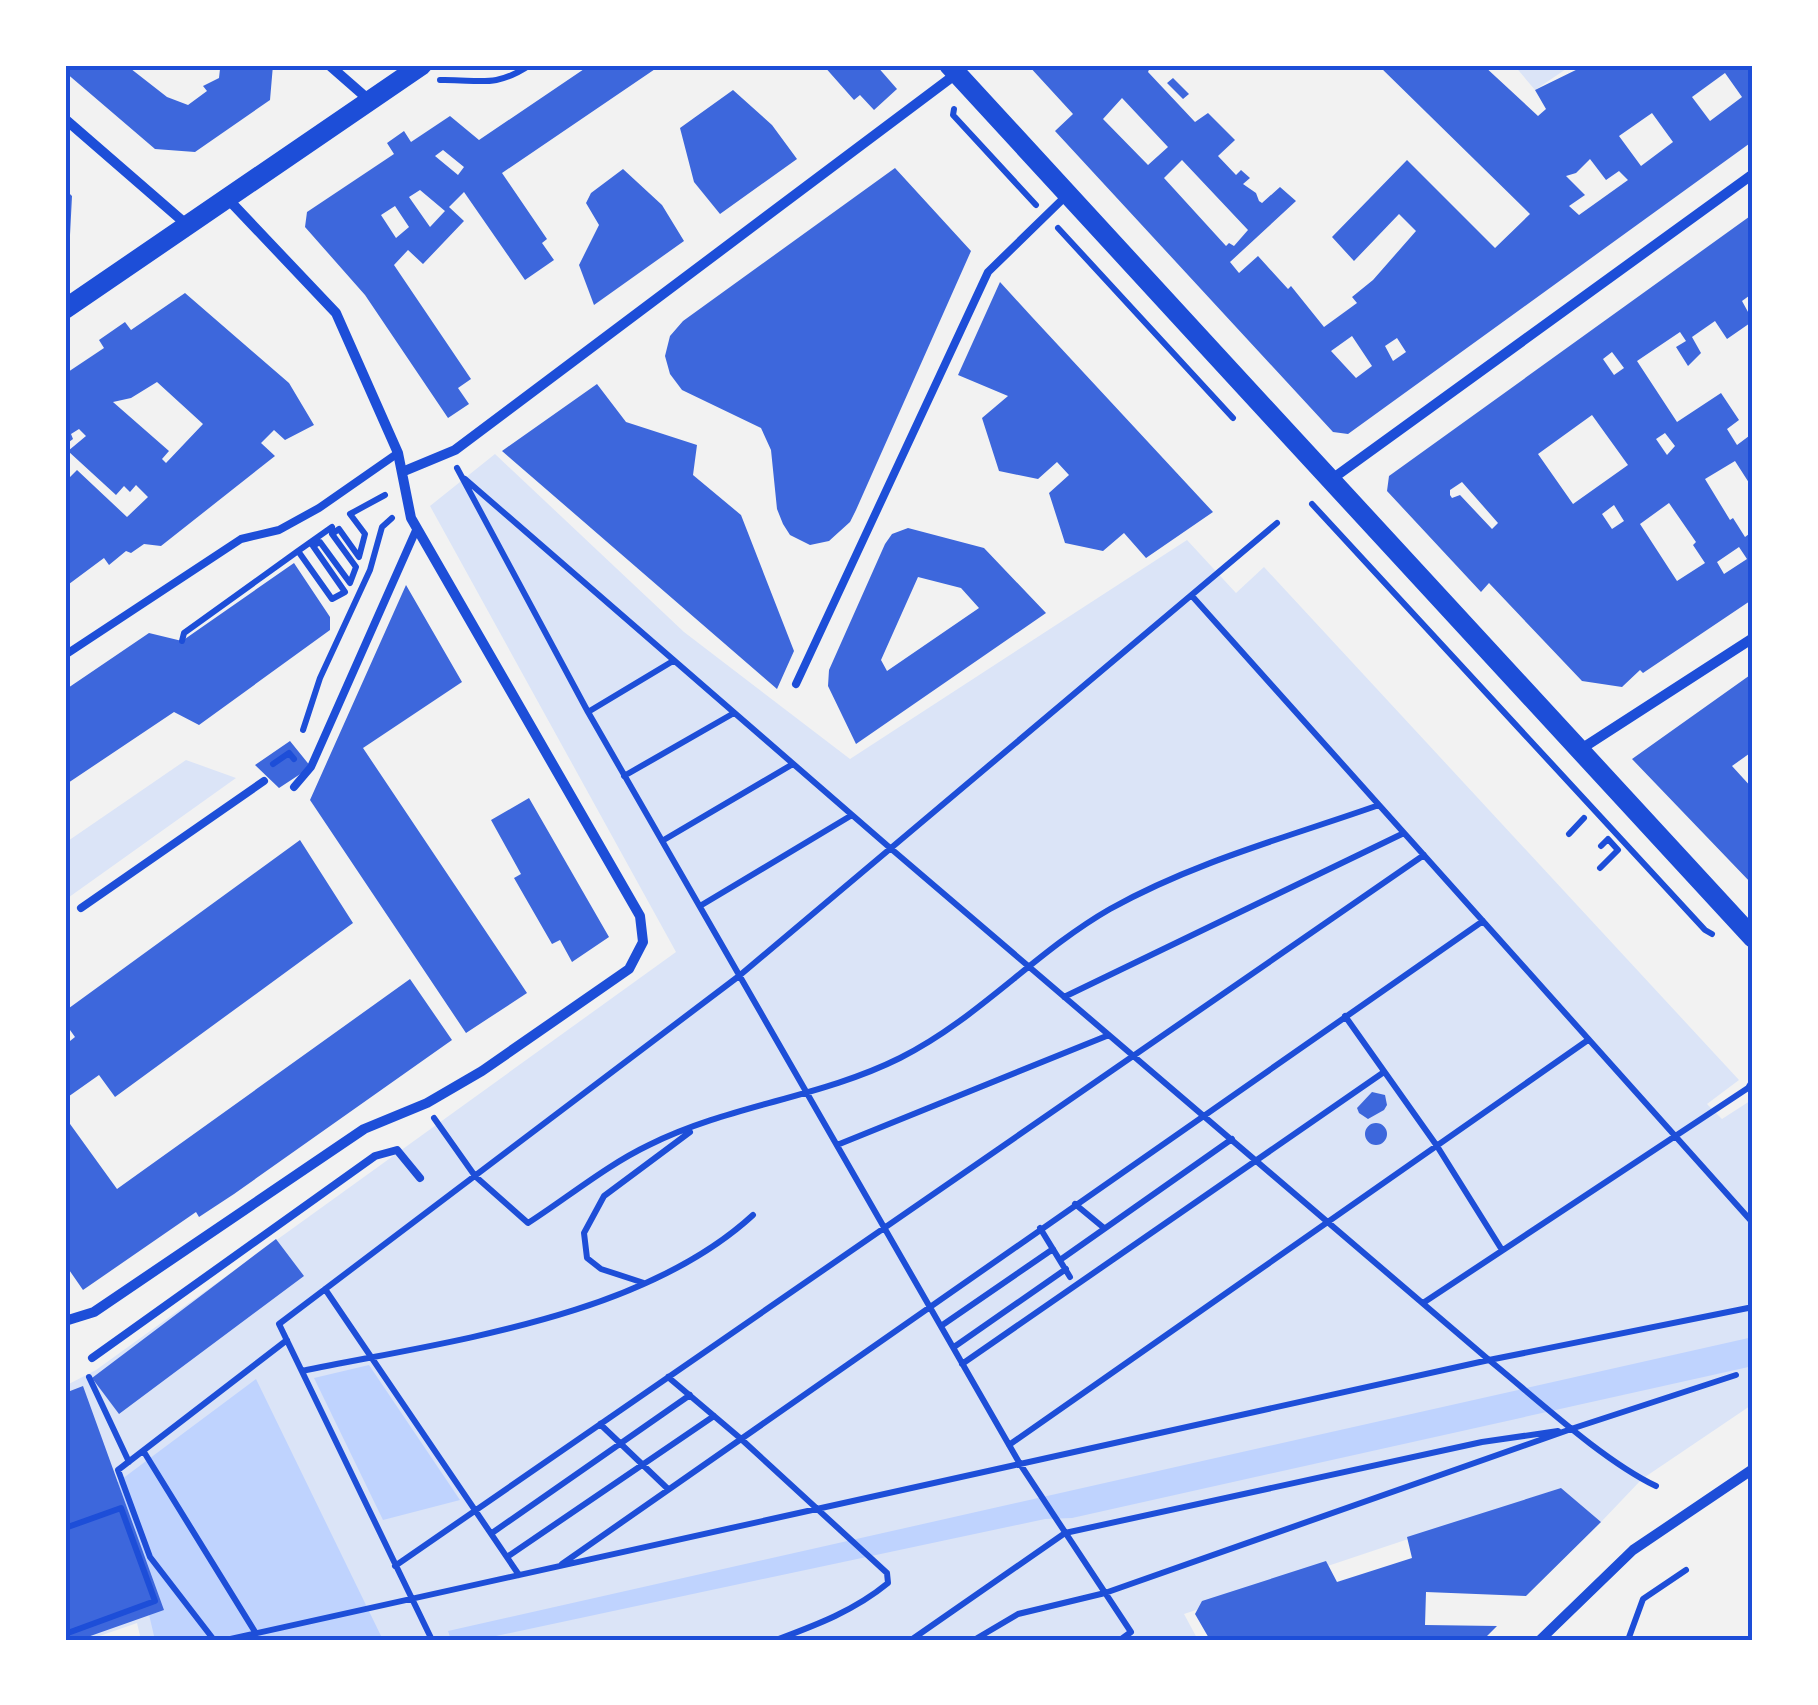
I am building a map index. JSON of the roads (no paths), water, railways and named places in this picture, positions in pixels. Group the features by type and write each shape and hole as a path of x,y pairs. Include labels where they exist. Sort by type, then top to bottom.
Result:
{"main road":[{"path":"65,309 422,65"},
{"path":"953,69 1753,938"}],"street":[{"path":"329,65 369,100"},
{"path":"402,472 455,450 953,69"},
{"path":"65,119 186,224"},
{"path":"1332,480 1753,174"},
{"path":"65,1321 94,1312 364,1129 427,1103 482,1071 629,969 643,942 640,916 417,528 398,453 336,314 226,196"},
{"path":"1578,751 1753,638"},
{"path":"1540,1640 1633,1550 1753,1470"}],"lane":[{"path":"796,684 988,272 1067,194"},
{"path":"65,655 241,539 279,530 320,508 398,453"},
{"path":"294,787 310,767 417,528"},
{"path":"80,908 264,781"},
{"path":"92,1358 375,1156 397,1150 420,1178"}],"water":[{"path":"1753,1337 1753,1366 1072,1518 1045,1519 477,1640 451,1640 448,1631"},
{"path":"369,1365 460,1500 383,1520 314,1378"},
{"path":"256,1379 383,1640 155,1640 118,1482"}]}
